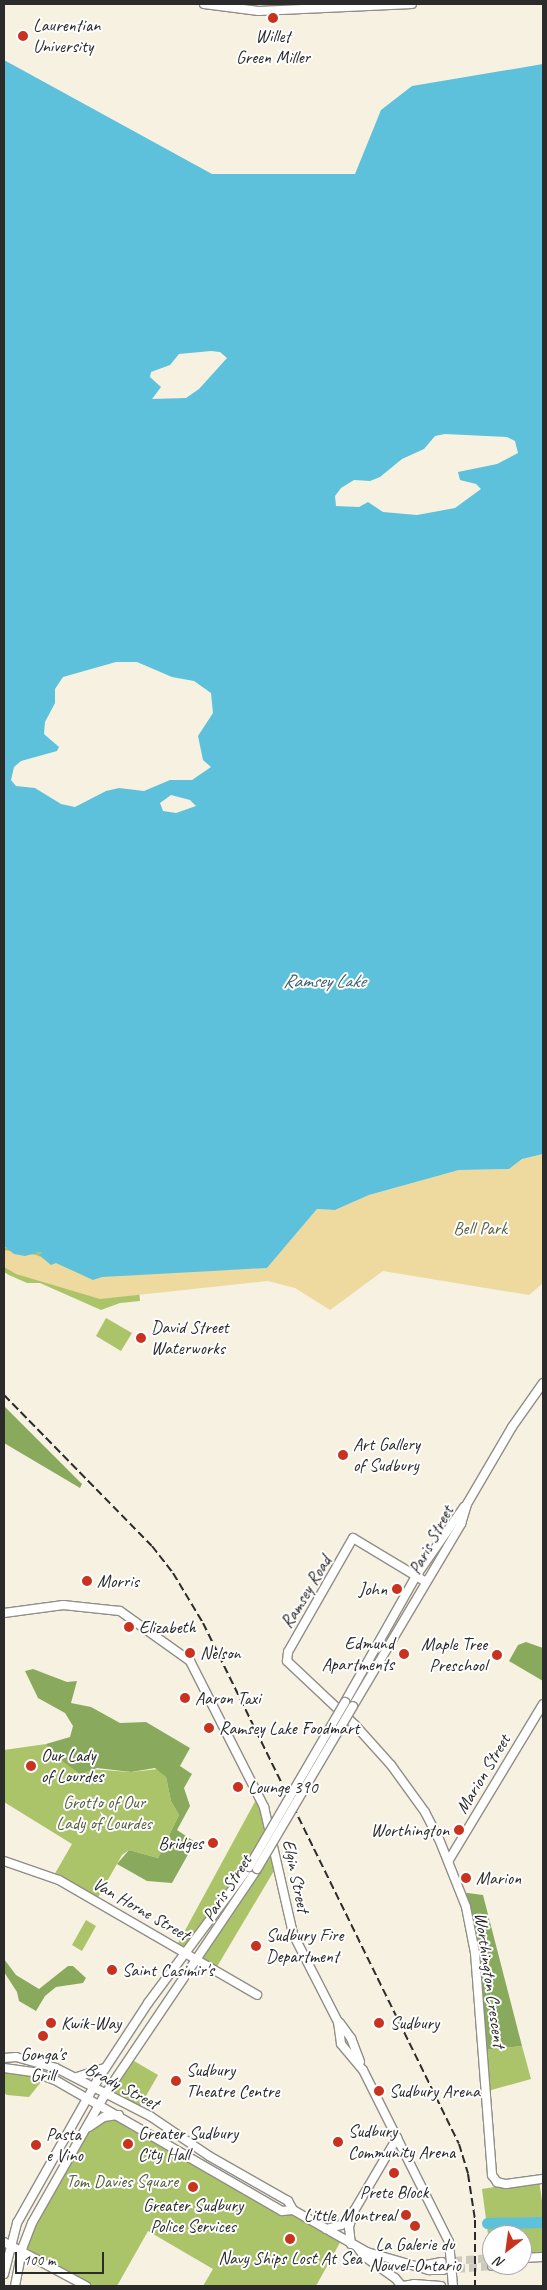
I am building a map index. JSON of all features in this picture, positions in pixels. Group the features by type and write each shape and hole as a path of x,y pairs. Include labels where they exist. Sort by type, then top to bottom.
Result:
{"main road":[{"path":"204,4 259,11 412,4"},
{"name":"Paris Street","path":"4,2274 7,2243 28,2202 105,2067 186,1952 253,1868 416,1576 440,1537 467,1504 525,1407 543,1383"},
{"name":"Paris Street","path":"15,2286 22,2249 32,2224 106,2093 198,1959 353,1706 460,1524 467,1504"},
{"name":"Ramsey Road","path":"287,1661 288,1652 353,1538 416,1576"},
{"path":"416,1576 426,1582"},
{"name":"Elgin Street","path":"4,1613 70,1605 120,1611 190,1661 264,1807 293,1934 338,2022 341,2044 363,2070 449,2242 453,2286"},
{"name":"Worthington Crescent","path":"287,1661 355,1725 391,1765 425,1812 449,1860 466,1907 474,1945 488,2092 492,2175 500,2183 543,2179"},
{"name":"Marion Street","path":"449,1860 543,1704"},
{"name":"Van Horne Street","path":"4,1861 46,1873 186,1952 257,1995"},
{"path":"338,2022 351,2038 363,2070"},
{"name":"Brady Street","path":"4,2058 38,2061 94,2086 288,2201 293,2210 354,2245 390,2260 421,2266 430,2270 443,2266"},
{"path":"75,2077 89,2075 105,2067"},
{"name":"Brady Street","path":"4,2068 33,2072 87,2097 121,2115 282,2211 293,2210"},
{"path":"86,2130 101,2118 121,2115"},
{"path":"326,2229 341,2225 354,2211 397,2138"},
{"path":"354,2211 349,2227 354,2245 365,2258 396,2278 403,2286 414,2284 441,2286"},
{"path":"7,2243 22,2249 86,2286"}],"green space":[{"path":"4,1247 29,1254 40,1252 42,1253 40,1256 47,1260 138,1275 140,1301 120,1303 101,1310 40,1283 27,1283 4,1272"},
{"path":"106,1318 132,1333 121,1351 96,1336"},
{"path":"4,1406 82,1484 80,1488 4,1443"},
{"path":"526,1642 543,1648 543,1681 509,1661 518,1645"},
{"path":"33,1669 67,1682 77,1681 71,1703 91,1707 120,1723 146,1722 190,1748 180,1766 192,1774 184,1788 190,1806 177,1830 195,1842 172,1883 147,1881 117,1864 129,1850 158,1858 179,1815 171,1801 166,1777 155,1768 131,1772 97,1768 80,1774 53,1754 46,1744 70,1737 73,1726 65,1713 38,1698 25,1671"},
{"name":"Grotto of Our Lady of Lourdes","path":"46,1744 63,1761 88,1769 131,1772 158,1769 166,1777 171,1801 179,1815 158,1858 129,1850 122,1855 96,1901 53,1877 72,1844 4,1802 4,1750"},
{"path":"257,1798 267,1829 244,1869 181,1950 176,1947"},
{"path":"275,1849 278,1864 215,1970 199,1960"},
{"path":"460,1892 483,1895 522,2046 484,2050 478,1976"},
{"path":"86,1920 96,1926 82,1951 72,1945"},
{"path":"4,1959 16,1975 39,1989 68,1966 73,1966 86,1978 83,1983 56,1987 45,1996 36,2011 19,2001 17,1992 4,1972"},
{"path":"522,2046 531,2079 488,2091 484,2050"},
{"path":"129,2058 158,2075 138,2110 106,2093"},
{"path":"4,2068 45,2077 29,2097 7,2095 4,2093"},
{"name":"Tom Davies Square","path":"109,2116 282,2211 293,2210 342,2239 316,2286 203,2286 213,2269 148,2231 117,2286 85,2286 22,2250 86,2130"},
{"path":"539,2180 543,2208 543,2258 532,2258 532,2225 487,2225 482,2189"}],"sand":[{"name":"Bell Park","path":"543,1154 543,1283 529,1295 383,1271 330,1310 295,1288 268,1281 100,1299 16,1274 4,1267 4,1250 36,1255 88,1275 267,1268 317,1209 335,1210 369,1195 459,1170 509,1169 522,1159"}],"water":[{"name":"Ramsey Lake","path":"4,60 212,174 355,174 381,110 412,86 543,64 543,1154 522,1159 509,1169 459,1170 369,1195 335,1210 317,1209 267,1268 102,1277 93,1280 56,1263 51,1265 39,1255 42,1253 40,1252 25,1256 14,1254 4,1246","holes":["211,351 220,352 227,358 199,389 186,398 152,399 161,387 150,377 151,372 170,365 179,354","445,434 507,437 515,441 518,453 497,464 458,472 460,480 476,484 481,489 455,508 417,515 383,512 368,502 359,507 336,506 335,496 341,488 354,480 370,481 380,477 402,459 424,449 435,436","116,662 137,662 172,677 194,681 211,693 213,713 198,736 203,760 211,767 192,780 170,780 144,791 119,788 106,791 75,807 61,804 35,788 16,786 11,780 14,767 21,761 57,751 59,747 44,734 45,722 55,703 55,689 63,677","171,795 190,800 196,806 176,813 163,811 160,803"]}],"waterway":[{"path":"487,2223 543,2222"}],"tunnel":[{"path":"442,2262 482,2259"},
{"path":"445,2270 482,2267"}],"railway":[{"path":"4,1395 152,1546 173,1573 203,1623 459,2144 468,2174 475,2220 475,2286"}],"place":[{"name":"Willet Green Miller","path":"273,18"},
{"name":"Laurentian University","path":"23,36"},
{"name":"David Street Waterworks","path":"141,1338"},
{"name":"Art Gallery of Sudbury","path":"343,1455"},
{"name":"Morris","path":"87,1581"},
{"name":"John","path":"397,1589"},
{"name":"Elizabeth","path":"129,1627"},
{"name":"Nelson","path":"190,1653"},
{"name":"Edmund Apartments","path":"404,1654"},
{"name":"Maple Tree Preschool","path":"497,1655"},
{"name":"Aaron Taxi","path":"185,1698"},
{"name":"Ramsey Lake Foodmart","path":"209,1728"},
{"name":"Our Lady of Lourdes","path":"31,1766"},
{"name":"Lounge 390","path":"238,1787"},
{"name":"Worthington","path":"459,1830"},
{"name":"Bridges","path":"213,1843"},
{"name":"Marion","path":"466,1878"},
{"name":"Sudbury Fire Department","path":"256,1946"},
{"name":"Saint Casimir's","path":"112,1970"},
{"name":"Kwik-Way","path":"51,2023"},
{"name":"Sudbury","path":"379,2023"},
{"name":"Gonga's Grill","path":"43,2036"},
{"name":"Sudbury Theatre Centre","path":"176,2081"},
{"name":"Sudbury Arena","path":"379,2091"},
{"name":"Sudbury Community Arena","path":"338,2142"},
{"name":"Greater Sudbury City Hall","path":"128,2144"},
{"name":"Pasta e Vino","path":"36,2145"},
{"name":"Prete Block","path":"394,2173"},
{"name":"Greater Sudbury Police Services","path":"193,2187"},
{"name":"Little Montreal","path":"406,2215"},
{"name":"La Galerie du Nouvel-Ontario","path":"415,2226"},
{"name":"Navy Ships Lost At Sea","path":"290,2239"}]}
